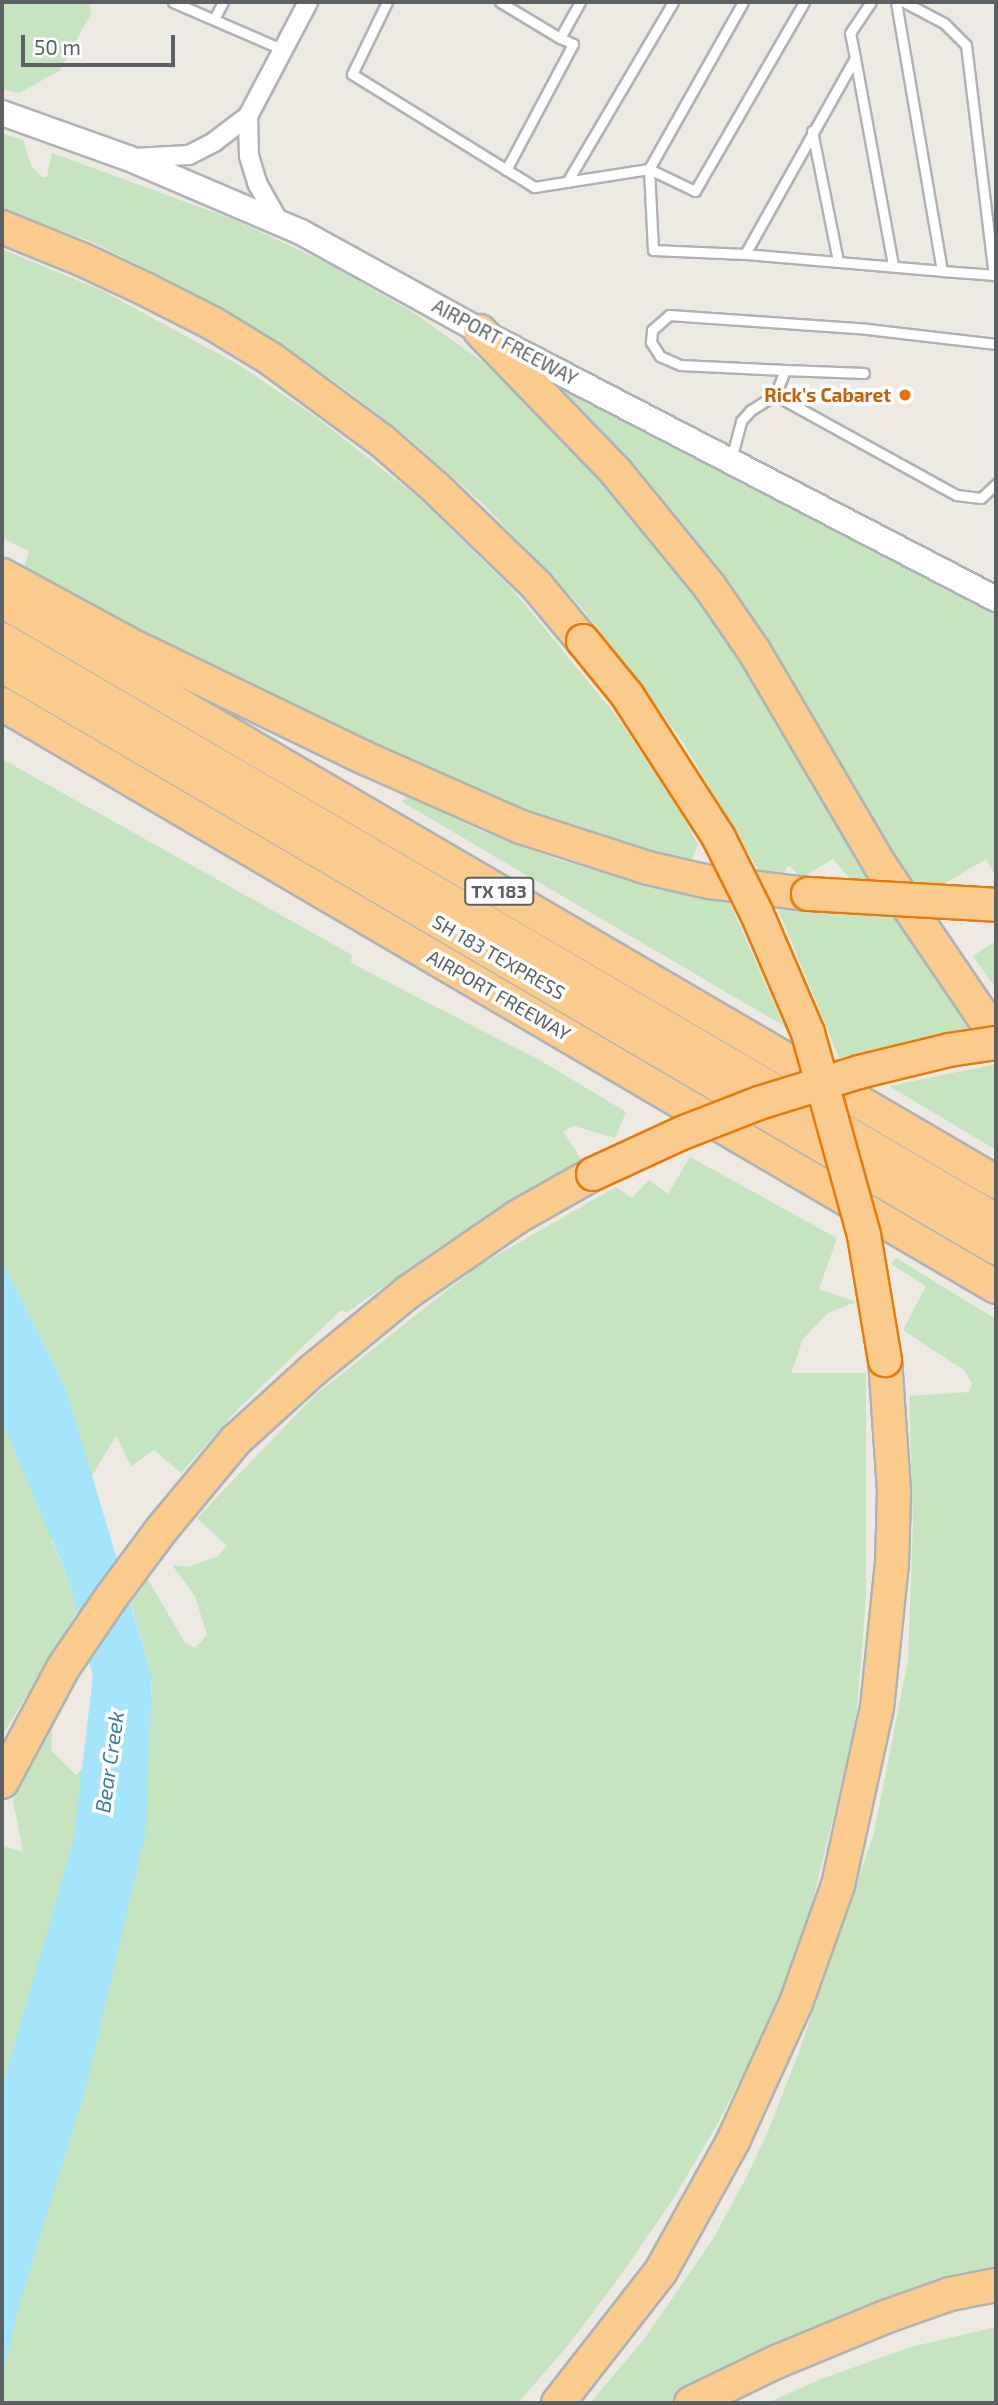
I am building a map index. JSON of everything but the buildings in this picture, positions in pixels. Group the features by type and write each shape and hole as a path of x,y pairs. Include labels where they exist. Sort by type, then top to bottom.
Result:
{"highway":[{"path":"2,227 81,258 212,323 271,359 381,440 435,487 537,586 627,695 719,838 757,914 808,1033 864,1235 885,1360 894,1490 892,1564 877,1708 838,1885 796,2003 722,2161 661,2271 558,2403"},
{"path":"480,331 616,472 665,527 710,587 754,651 880,865 996,1035"},
{"path":"2,584 363,757 521,827 648,868 709,883 808,894 996,905"},
{"name":"TX 183","path":"2,584 996,1182"},
{"name":"SH 183 TEXPRESS","path":"2,639 996,1220"},
{"name":"SH 183 TEXPRESS","path":"2,666 996,1248"},
{"name":"AIRPORT FREEWAY","path":"2,704 996,1287"},
{"path":"2,1782 63,1668 112,1596 198,1486 246,1432 380,1314 517,1217 593,1174 682,1133 759,1103 859,1072 949,1050 996,1043"},
{"path":"691,2403 830,2339 950,2294 996,2285"},
{"path":"950,2294 996,2304"}],"main road":[{"name":"AIRPORT FREEWAY","path":"2,113 128,158 279,222 337,250 480,331 996,599"}],"street":[{"path":"128,158 189,155 214,142 248,116 308,2"},
{"path":"248,116 249,156 257,183 279,222"}],"lane":[{"path":"173,2 285,50"},
{"path":"214,19 223,2"},
{"path":"387,2 352,74 506,170 534,187 649,169 695,191 804,2"},
{"path":"499,2 573,44 506,170"},
{"path":"560,38 580,2"},
{"path":"567,182 673,2"},
{"path":"743,2 649,169 653,250 745,254 995,275 966,46 944,23 904,2"},
{"path":"871,2 850,33 893,266"},
{"path":"895,2 942,271"},
{"path":"745,254 855,58"},
{"path":"812,131 838,261"},
{"path":"864,373 680,366 660,356 651,342 652,330 669,314 867,329 996,344"},
{"path":"731,459 741,422 751,410 775,395 785,370"},
{"path":"775,395 956,495 981,498 996,484"}],"green space":[{"path":"2,2 89,2 91,14 59,71 19,93 2,89"},
{"path":"2,133 23,140 31,165 42,177 47,177 52,153 235,220 329,264 414,313 490,367 537,407 670,547 885,887 856,886 833,859 801,878 790,866 786,867 785,875 759,871 683,742 629,668 581,607 483,504 405,435 340,385 248,324 177,284 92,242 2,209"},
{"path":"2,249 103,291 239,365 316,417 420,499 513,590 618,718 681,813 698,845 690,863 634,851 521,816 151,640 24,567 29,551 2,538"},
{"path":"555,381 996,614 996,877 986,859 935,889 914,888 774,656 707,556 602,434 554,393 551,387"},
{"path":"2,759 352,955 351,963 543,1062 626,1112 615,1138 574,1126 563,1131 581,1159 456,1236 346,1313 341,1310 239,1408 181,1473 154,1450 131,1466 116,1436 52,1542 69,1580 77,1612 2,1736"},
{"path":"406,795 481,831 556,859 653,887 729,901 784,1026 402,802"},
{"path":"777,907 900,914 973,1027 839,1058"},
{"path":"996,941 996,989 973,956"},
{"path":"996,1064 996,1150 889,1086"},
{"path":"690,1157 837,1238 819,1289 856,1302 828,1313 803,1339 791,1373 866,1373 866,1597 856,1724 802,1945 765,2032 718,2123 675,2196 621,2275 570,2343 518,2403 2,2403 2,1846 23,1852 13,1800 52,1729 51,1750 76,1775 152,1694 152,1676 130,1600 147,1578 185,1643 195,1648 207,1635 195,1596 172,1565 189,1567 218,1556 227,1546 197,1518 315,1395 478,1266 616,1187 632,1198 649,1180 668,1194"},
{"path":"896,1258 996,1319 996,2274 682,2403 590,2403 645,2338 713,2239 746,2178 769,2129 800,2049 874,1833 908,1660 913,1524 909,1396 969,1392 972,1383 964,1370 903,1330 926,1286 891,1264"},
{"path":"996,2327 996,2403 767,2403 821,2379 911,2347"}],"water":[{"name":"Bear Creek","path":"2,1260 66,1389 152,1676 146,1831 86,2087 18,2309 2,2378 2,2087 73,1843 93,1677 69,1580 2,1421"}],"place":[{"name":"Rick's Cabaret","path":"905,395"}]}
